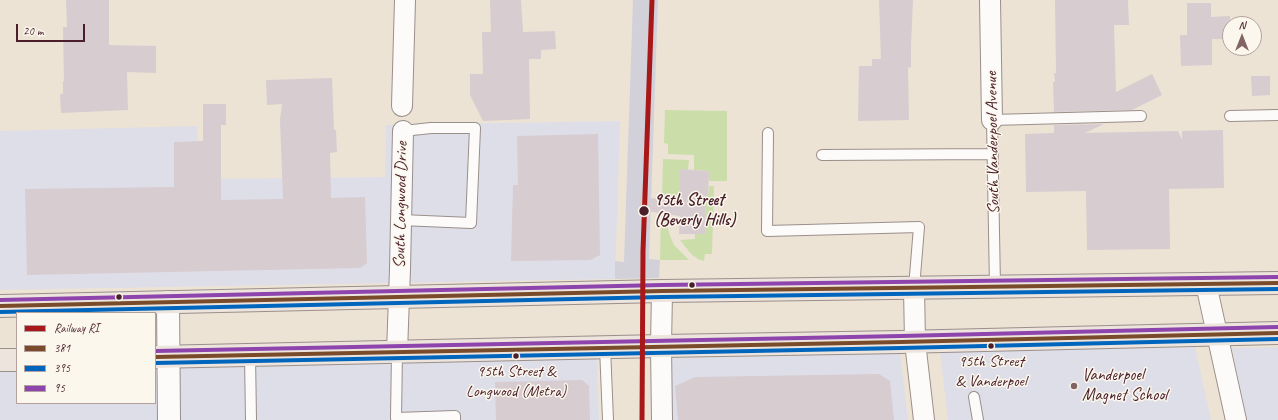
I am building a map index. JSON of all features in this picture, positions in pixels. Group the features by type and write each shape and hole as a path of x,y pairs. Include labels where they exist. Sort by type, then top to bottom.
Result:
{"main road":[{"path":"0,306 662,291 1278,283"},
{"path":"162,357 1278,333"},
{"path":"0,360 16,360"}],"street":[{"path":"402,106 405,0"},
{"name":"South Vanderpoel Avenue","path":"990,0 992,120"},
{"name":"South Longwood Drive","path":"397,352 403,131"},
{"path":"1206,284 1236,420"},
{"path":"914,288 915,342 924,420"},
{"path":"662,291 662,420"},
{"path":"168,302 162,357 169,420"}],"lane":[{"path":"1230,116 1278,115"},
{"path":"992,120 1141,116"},
{"name":"South Vanderpoel Avenue","path":"992,120 995,287"},
{"path":"401,220 471,223 475,128 431,128 403,131"},
{"path":"768,133 767,231 919,227 914,288"},
{"path":"822,155 993,154"},
{"path":"606,347 608,420"},
{"path":"397,352 396,418 455,416 455,420"},
{"path":"250,355 251,420"},
{"path":"974,397 978,420"}],"shaded area":[{"path":"633,0 658,0 649,259 660,260 659,278 615,279 615,261 624,262"},
{"path":"620,121 615,279 0,290 0,131 197,126 198,179 385,177 386,125"},
{"name":"Vanderpoel Magnet School","path":"1195,347 1211,420 948,420 940,352"},
{"path":"1278,347 1278,420 1247,420 1232,348"},
{"path":"900,353 908,420 670,420 668,358"},
{"path":"597,359 599,420 0,420 0,370 16,369 16,404 156,404 156,367"}],"green space":[{"path":"665,110 727,111 727,181 709,181 709,171 694,170 694,155 668,154 668,144 664,143"},
{"path":"663,159 689,160 688,170 680,170 680,194 682,199 662,198"},
{"path":"709,186 714,186 712,254 705,254 704,261 691,254 680,240 695,239 695,234 705,234 706,196 708,196"},
{"path":"661,214 668,214 667,225 674,245 689,260 660,260"}],"building":[{"path":"66,0 109,0 109,45 156,46 156,73 127,72 128,110 61,113 60,94 63,94 64,81 63,27 67,27"},
{"path":"490,0 521,0 523,32 555,31 556,49 541,50 541,59 529,59 530,119 483,121 470,95 470,74 483,74 482,32 491,32"},
{"path":"879,0 913,0 911,67 908,68 909,120 858,121 859,66 872,66 872,59 881,59"},
{"path":"1055,0 1128,0 1129,25 1114,25 1116,92 1152,74 1162,95 1132,110 1054,112 1053,82 1055,82 1054,73 1056,73"},
{"path":"1187,3 1211,3 1211,17 1222,16 1222,39 1212,39 1212,65 1181,66 1180,35 1187,35"},
{"path":"1251,76 1270,76 1270,95 1252,96"},
{"path":"332,78 334,130 336,130 337,152 330,153 331,198 365,197 367,263 360,268 27,275 25,189 174,187 174,142 203,141 203,104 226,104 226,125 221,125 221,200 283,199 280,120 282,104 267,105 266,80"},
{"path":"1104,124 1085,133 1178,131 1182,140 1182,131 1223,130 1224,188 1169,189 1170,249 1087,250 1086,191 1026,192 1025,134 1054,133 1054,125"},
{"path":"598,134 600,255 590,260 511,261 513,185 518,185 517,136"},
{"path":"680,169 709,171 708,196 706,196 705,234 679,234 680,216 639,210 640,198 680,199"},
{"path":"879,374 890,381 894,420 678,420 675,386 695,377"},
{"path":"582,380 589,386 590,420 496,420 495,382"}],"rail line":[{"name":"RI","path":"642,420 643,251 652,0"}],"transit line":[{"name":"95","path":"0,300 662,285 1278,277"},
{"name":"381","path":"0,306 662,291 1278,283"},
{"name":"395","path":"0,312 662,297 1278,289"},
{"name":"95","path":"156,351 1278,327"},
{"name":"381","path":"156,357 1278,333"},
{"name":"395","path":"156,363 1278,339"}],"place":[{"name":"95th Street (Beverly Hills)","path":"644,211"},
{"name":"95th Street & Vanderpoel","path":"991,346"},
{"name":"95th Street & Longwood (Metra)","path":"516,356"},
{"name":"Vanderpoel Magnet School","path":"1074,386"}]}
